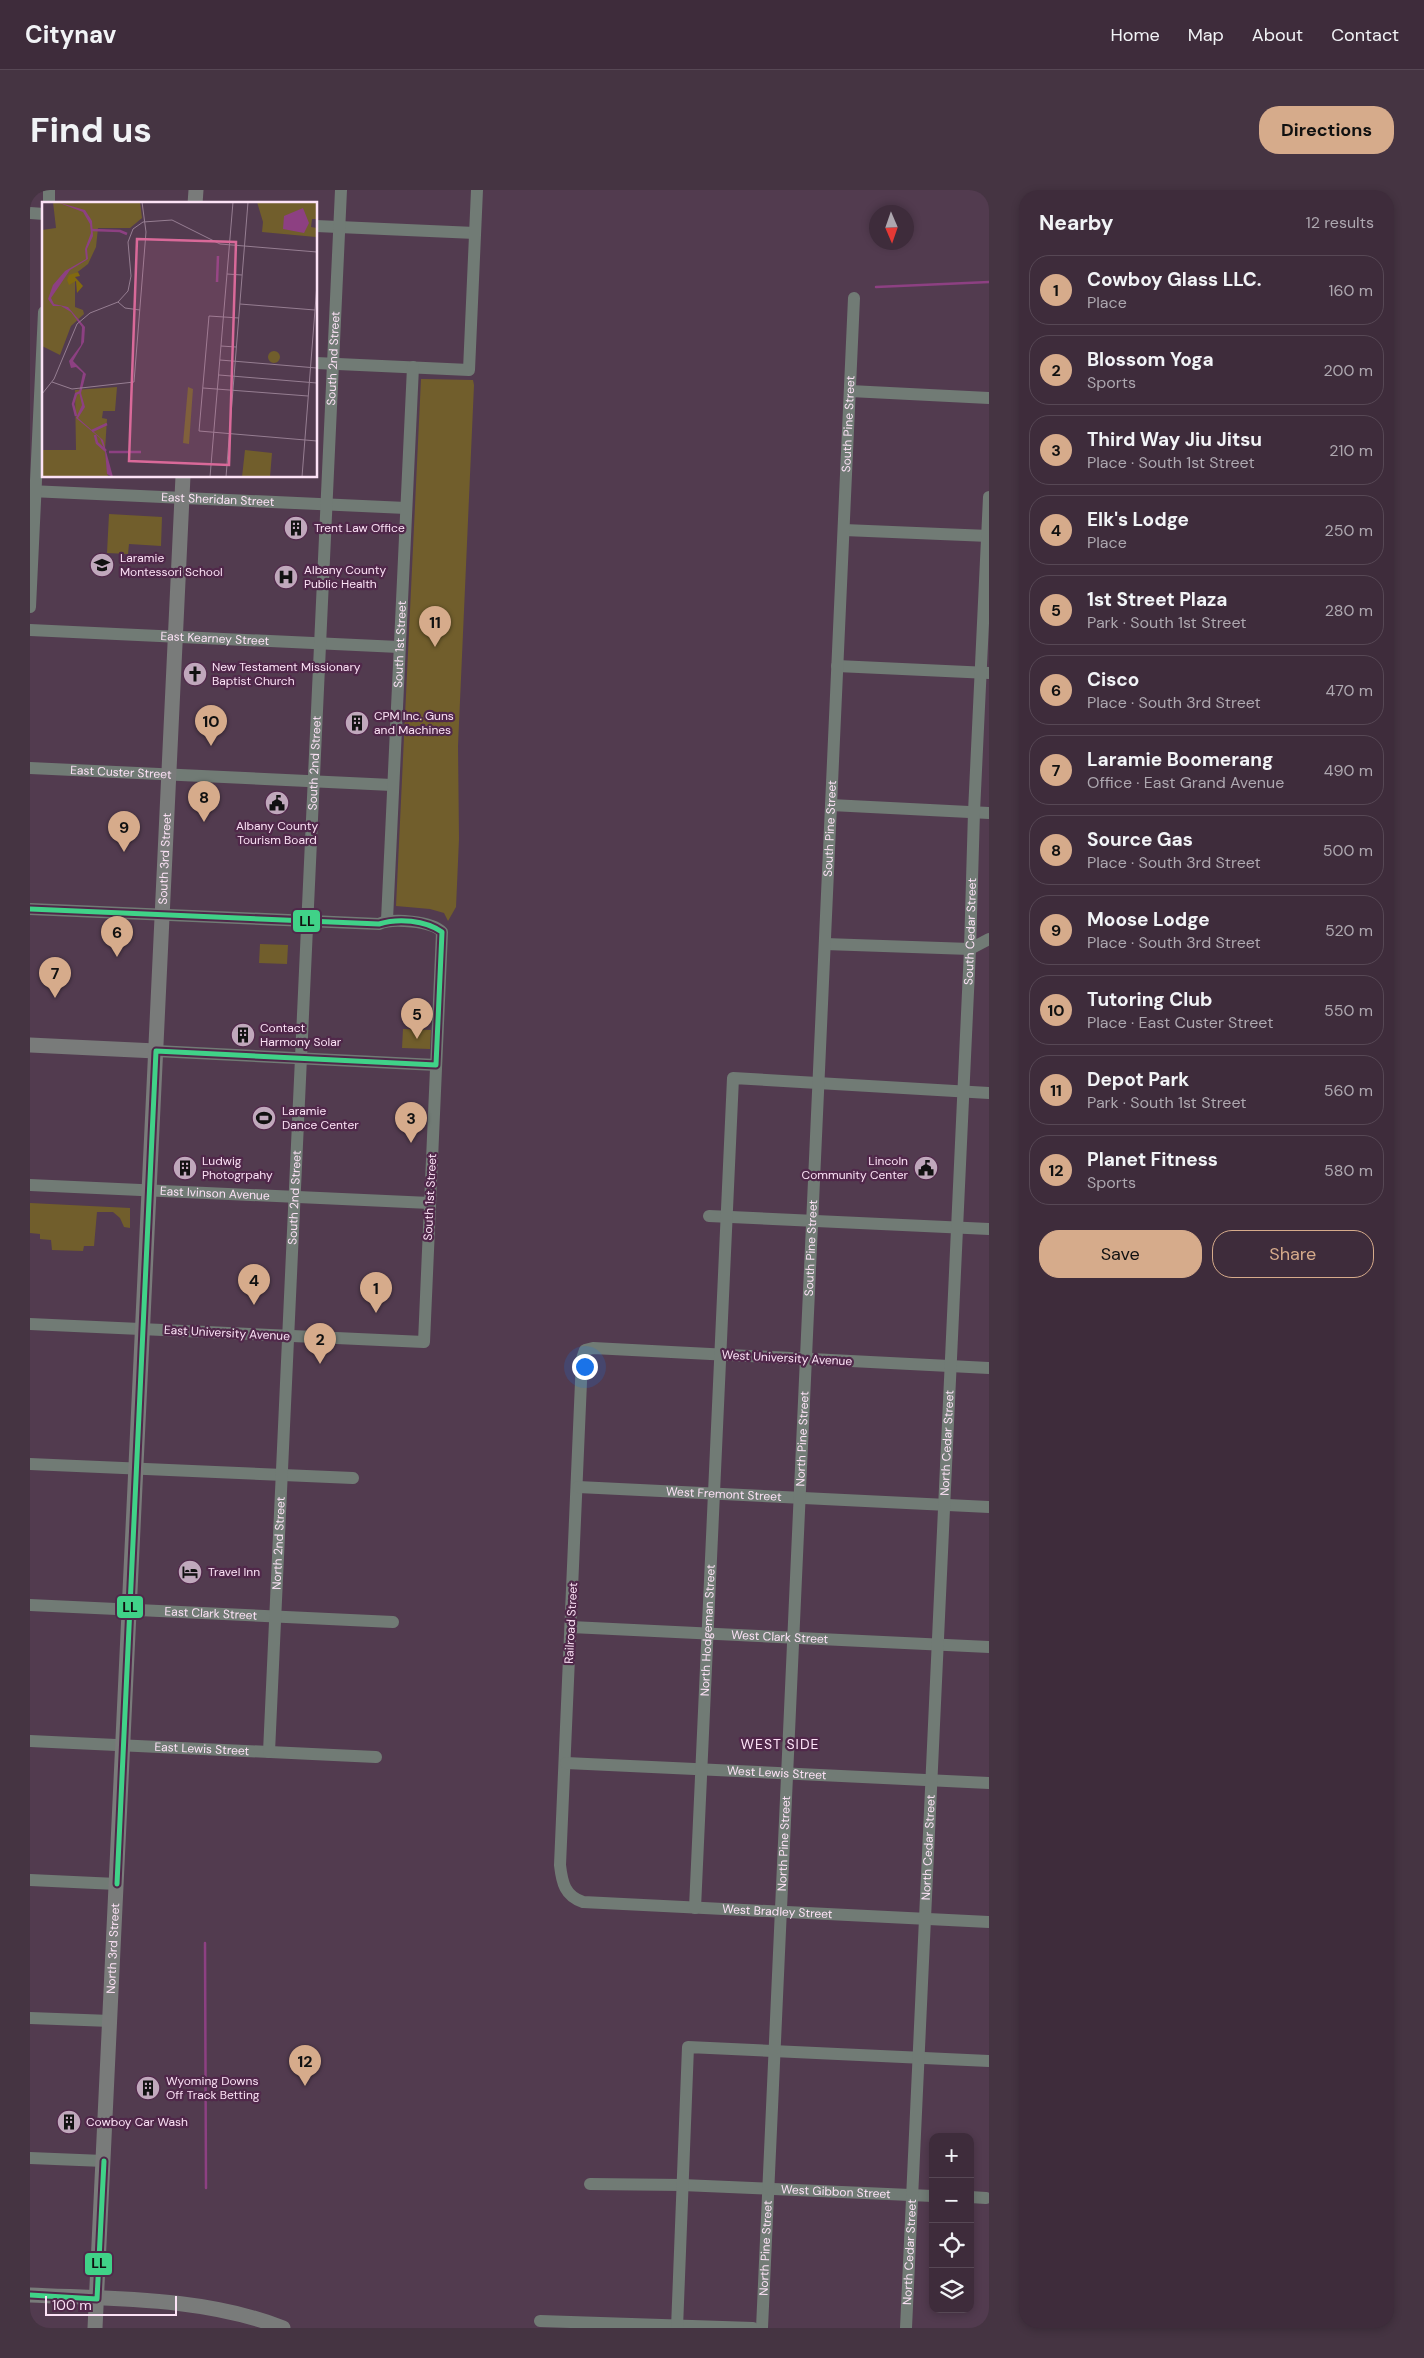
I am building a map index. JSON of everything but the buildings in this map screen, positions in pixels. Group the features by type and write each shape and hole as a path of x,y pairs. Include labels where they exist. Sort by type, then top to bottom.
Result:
{"main road":[{"name":"South 3rd Street","path":"143,1329 183,478"},
{"path":"30,1045 156,1051"},
{"name":"North 3rd Street","path":"95,2328 143,1329"},
{"path":"30,2295 190,2306 246,2316 283,2328"}],"street":[{"name":"South 2nd Street","path":"288,1336 341,190"},
{"path":"318,364 469,370 477,190"},
{"path":"318,226 476,233"},
{"name":"South Pine Street","path":"806,1359 854,298"},
{"path":"30,608 33,491 39,352 42,328"},
{"name":"South 1st Street","path":"413,367 387,920 414,922 434,927 442,932 424,1342"},
{"path":"850,391 989,398"},
{"name":"East Sheridan Street","path":"33,491 406,508"},
{"name":"South Cedar Street","path":"950,1366 958,1228 974,812 985,673 989,497"},
{"path":"844,530 988,536"},
{"name":"East Kearney Street","path":"30,630 399,647"},
{"path":"837,666 985,673"},
{"name":"East Custer Street","path":"30,768 392,785"},
{"path":"831,805 989,813"},
{"path":"30,908 379,924 387,920"},
{"path":"825,944 970,949 989,939"},
{"path":"156,1051 436,1065"},
{"name":"North Hodgeman Street","path":"695,1908 733,1078 818,1084"},
{"path":"818,1084 989,1093"},
{"name":"East Ivinson Avenue","path":"30,1185 430,1203"},
{"path":"709,1216 989,1229"},
{"name":"East University Avenue","path":"30,1324 424,1342"},
{"name":"North 2nd Street","path":"270,1752 274,1616 288,1336"},
{"name":"West University Avenue","path":"585,1350 593,1348 989,1368"},
{"name":"Railroad Street","path":"568,1894 564,1886 560,1865 578,1487 582,1359 585,1350"},
{"name":"North Pine Street","path":"762,2328 798,1498 806,1359"},
{"name":"North Cedar Street","path":"906,2328 950,1366"},
{"path":"30,1464 353,1478"},
{"name":"West Fremont Street","path":"578,1487 989,1507"},
{"name":"East Clark Street","path":"30,1605 393,1622"},
{"name":"West Clark Street","path":"571,1627 989,1647"},
{"name":"East Lewis Street","path":"30,1741 376,1757"},
{"name":"West Lewis Street","path":"566,1763 989,1783"},
{"path":"30,1880 117,1884"},
{"name":"West Bradley Street","path":"568,1894 583,1902 989,1922"},
{"path":"30,2018 110,2021"},
{"path":"677,2327 688,2047 989,2061"},
{"path":"30,2158 104,2161"},
{"name":"West Gibbon Street","path":"590,2184 682,2185 929,2196"},
{"path":"974,2197 986,2198"},
{"path":"540,2321 753,2328"}],"shaded area":[{"path":"421,379 473,380 474,385 458,746 459,839 456,907 448,921 444,913 430,909 396,906"},
{"path":"109,514 162,517 161,546 129,544 128,554 107,553"},
{"path":"260,944 288,945 287,964 259,963"},
{"path":"403,1029 431,1030 430,1049 402,1048"},
{"path":"30,1203 130,1208 130,1228 124,1227 120,1218 113,1212 97,1212 94,1246 84,1246 83,1251 52,1250 51,1240 40,1239 40,1234 30,1233"}],"waterway":[{"path":"876,287 989,282"},
{"path":"205,1943 206,2188"}],"transit line":[{"name":"LL","path":"30,909 379,924 394,921 411,921 428,925 442,932 436,1065 156,1051 117,1884"},
{"name":"LL","path":"30,2295 97,2299 104,2161"}],"place":[{"name":"Trent Law Office","path":"296,528"},
{"name":"Laramie Montessori School","path":"102,565"},
{"name":"Albany County Public Health","path":"286,577"},
{"name":"Depot Park","path":"435,647"},
{"name":"New Testament Missionary Baptist Church","path":"195,674"},
{"name":"CPM Inc. Guns and Machines","path":"357,723"},
{"name":"Tutoring Club","path":"211,746"},
{"name":"Albany County Tourism Board","path":"277,803"},
{"name":"Source Gas","path":"204,822"},
{"name":"Moose Lodge","path":"124,852"},
{"name":"Cisco","path":"117,957"},
{"name":"Laramie Boomerang","path":"55,998"},
{"name":"Contact Harmony Solar","path":"243,1035"},
{"name":"1st Street Plaza","path":"417,1039"},
{"name":"Laramie Dance Center","path":"264,1118"},
{"name":"Third Way Jiu Jitsu","path":"411,1143"},
{"name":"Ludwig Photogrpahy","path":"185,1168"},
{"name":"Lincoln Community Center","path":"926,1168"},
{"name":"Elk's Lodge","path":"254,1305"},
{"name":"Cowboy Glass LLC.","path":"376,1313"},
{"name":"Blossom Yoga","path":"320,1364"},
{"name":"Travel Inn","path":"190,1572"},
{"name":"Planet Fitness","path":"305,2086"},
{"name":"Wyoming Downs Off Track Betting","path":"148,2088"},
{"name":"Cowboy Car Wash","path":"69,2122"}],"district":[{"name":"WEST SIDE","path":"780,1744"}]}
